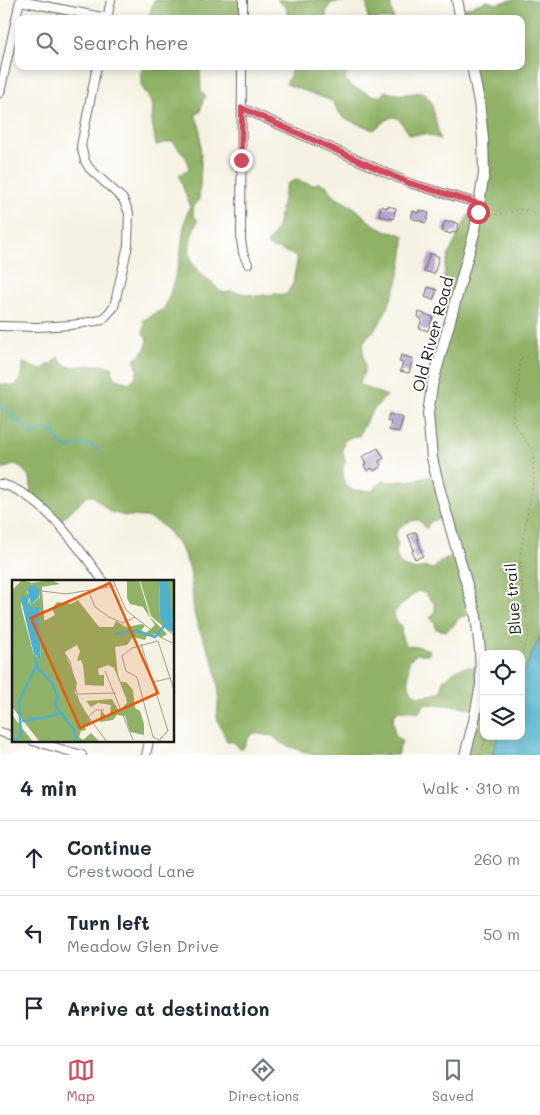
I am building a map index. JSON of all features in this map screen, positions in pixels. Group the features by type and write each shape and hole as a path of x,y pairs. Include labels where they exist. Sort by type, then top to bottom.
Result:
{"main road":[{"path":"457,0 460,15"},
{"name":"Old River Road","path":"465,755 481,684 480,650 476,616 432,458 428,414 432,386 475,230 484,173 483,138 473,70"}],"street":[{"path":"16,15 20,0 89,15"},
{"path":"108,15 111,0"},
{"path":"243,15 244,0"},
{"path":"0,94 1,78 15,21"},
{"path":"0,326 71,326 102,320 114,307 128,246 129,212 122,199 89,168 81,146 96,70"},
{"path":"242,70 241,240 248,264"},
{"path":"242,108 404,181 479,208"},
{"path":"0,484 24,494 40,507 78,547 102,580"},
{"path":"36,742 82,755"},
{"path":"146,755 149,742"}],"path":[{"path":"479,208 488,216 524,209 540,216"},
{"name":"Blue trail","path":"523,650 529,636 520,555 534,477 533,452 512,421 519,382 520,358 540,354"},
{"path":"481,755 485,740"}],"green space":[{"path":"154,0 246,0 244,15 149,15"},
{"path":"277,0 356,0 331,3 326,15 287,15 287,8"},
{"path":"361,0 393,0 390,4 393,15 368,15 367,4"},
{"path":"512,0 540,0 540,644 530,658 525,682 525,650 480,650 480,667 480,695 480,740 502,740 497,755 465,755 476,710 460,706 425,704 418,713 413,711 397,711 393,718 395,736 402,741 397,755 312,755 281,743 273,736 254,733 249,737 243,748 239,748 234,742 227,741 217,718 219,693 215,666 194,613 190,569 182,550 169,532 158,522 146,517 126,516 110,512 93,496 87,496 59,522 29,495 31,485 29,477 24,470 16,464 0,470 0,384 15,386 22,376 23,363 41,370 53,364 58,357 70,367 96,365 112,367 113,376 117,379 129,383 135,378 138,369 134,360 144,351 148,339 143,333 145,324 142,321 164,309 177,270 184,226 190,207 179,175 189,169 187,159 173,141 156,145 152,121 153,105 141,85 141,71 200,70 201,91 206,97 203,100 200,112 196,114 200,128 201,166 199,200 193,208 193,215 198,220 190,246 191,259 194,265 221,292 231,291 257,296 286,295 294,282 297,258 287,252 268,246 268,242 278,223 287,184 296,180 313,185 318,183 326,185 335,197 355,208 370,222 387,232 398,233 404,236 400,271 389,305 378,326 366,338 363,347 365,367 360,385 387,396 370,414 359,436 351,437 344,441 342,451 346,461 343,473 345,485 352,490 372,491 383,481 409,481 435,475 429,419 446,321 443,289 445,267 467,217 471,212 478,213 483,198 474,70 525,70 525,15 462,15 461,10 487,1 496,4","holes":["445,516 457,555 441,561 433,569 424,567 417,570 402,566 396,553 398,545 395,536 398,529 411,521 418,520 426,529 430,522","417,591 425,593 435,604 435,611 430,618 435,623 436,629 446,631 454,625 458,618 473,613 480,667 466,667 454,671 448,678 443,680 442,691 423,696 413,692 410,688 408,677 409,660 417,654 429,654 430,650 405,644 401,626 395,619 394,612"]},
{"path":"291,70 348,70 345,79 350,86 374,96 380,96 385,91 399,94 423,92 431,101 440,139 425,134 410,135 395,117 387,119 374,130 343,118 332,101 286,84"}],"water":[{"path":"540,637 540,755 492,755 497,740 525,740 525,669"}],"building":[{"path":"381,206 396,208 393,219 379,216"},
{"path":"419,210 429,213 426,223 411,218 413,211 418,213"},
{"path":"445,221 459,224 456,233 452,232 451,234 442,231"},
{"path":"430,253 439,257 434,274 424,271"},
{"path":"428,287 437,290 433,300 425,297"},
{"path":"419,312 433,317 428,331 419,328 422,319 418,317"},
{"path":"401,355 413,359 409,373 400,371 403,363 399,362"},
{"path":"389,414 403,418 399,432 389,430 391,422 387,421"},
{"path":"378,448 384,458 379,461 381,466 374,471 372,468 367,471 362,457"},
{"path":"416,532 423,556 415,559 412,551 414,550 408,535"}],"waterway":[{"path":"0,407 7,409 16,421 23,424 33,435 42,429 54,432 56,438 69,448 84,445 92,446 99,450"}],"route":[{"path":"241,160 242,108 399,179 480,204 478,212"}]}
